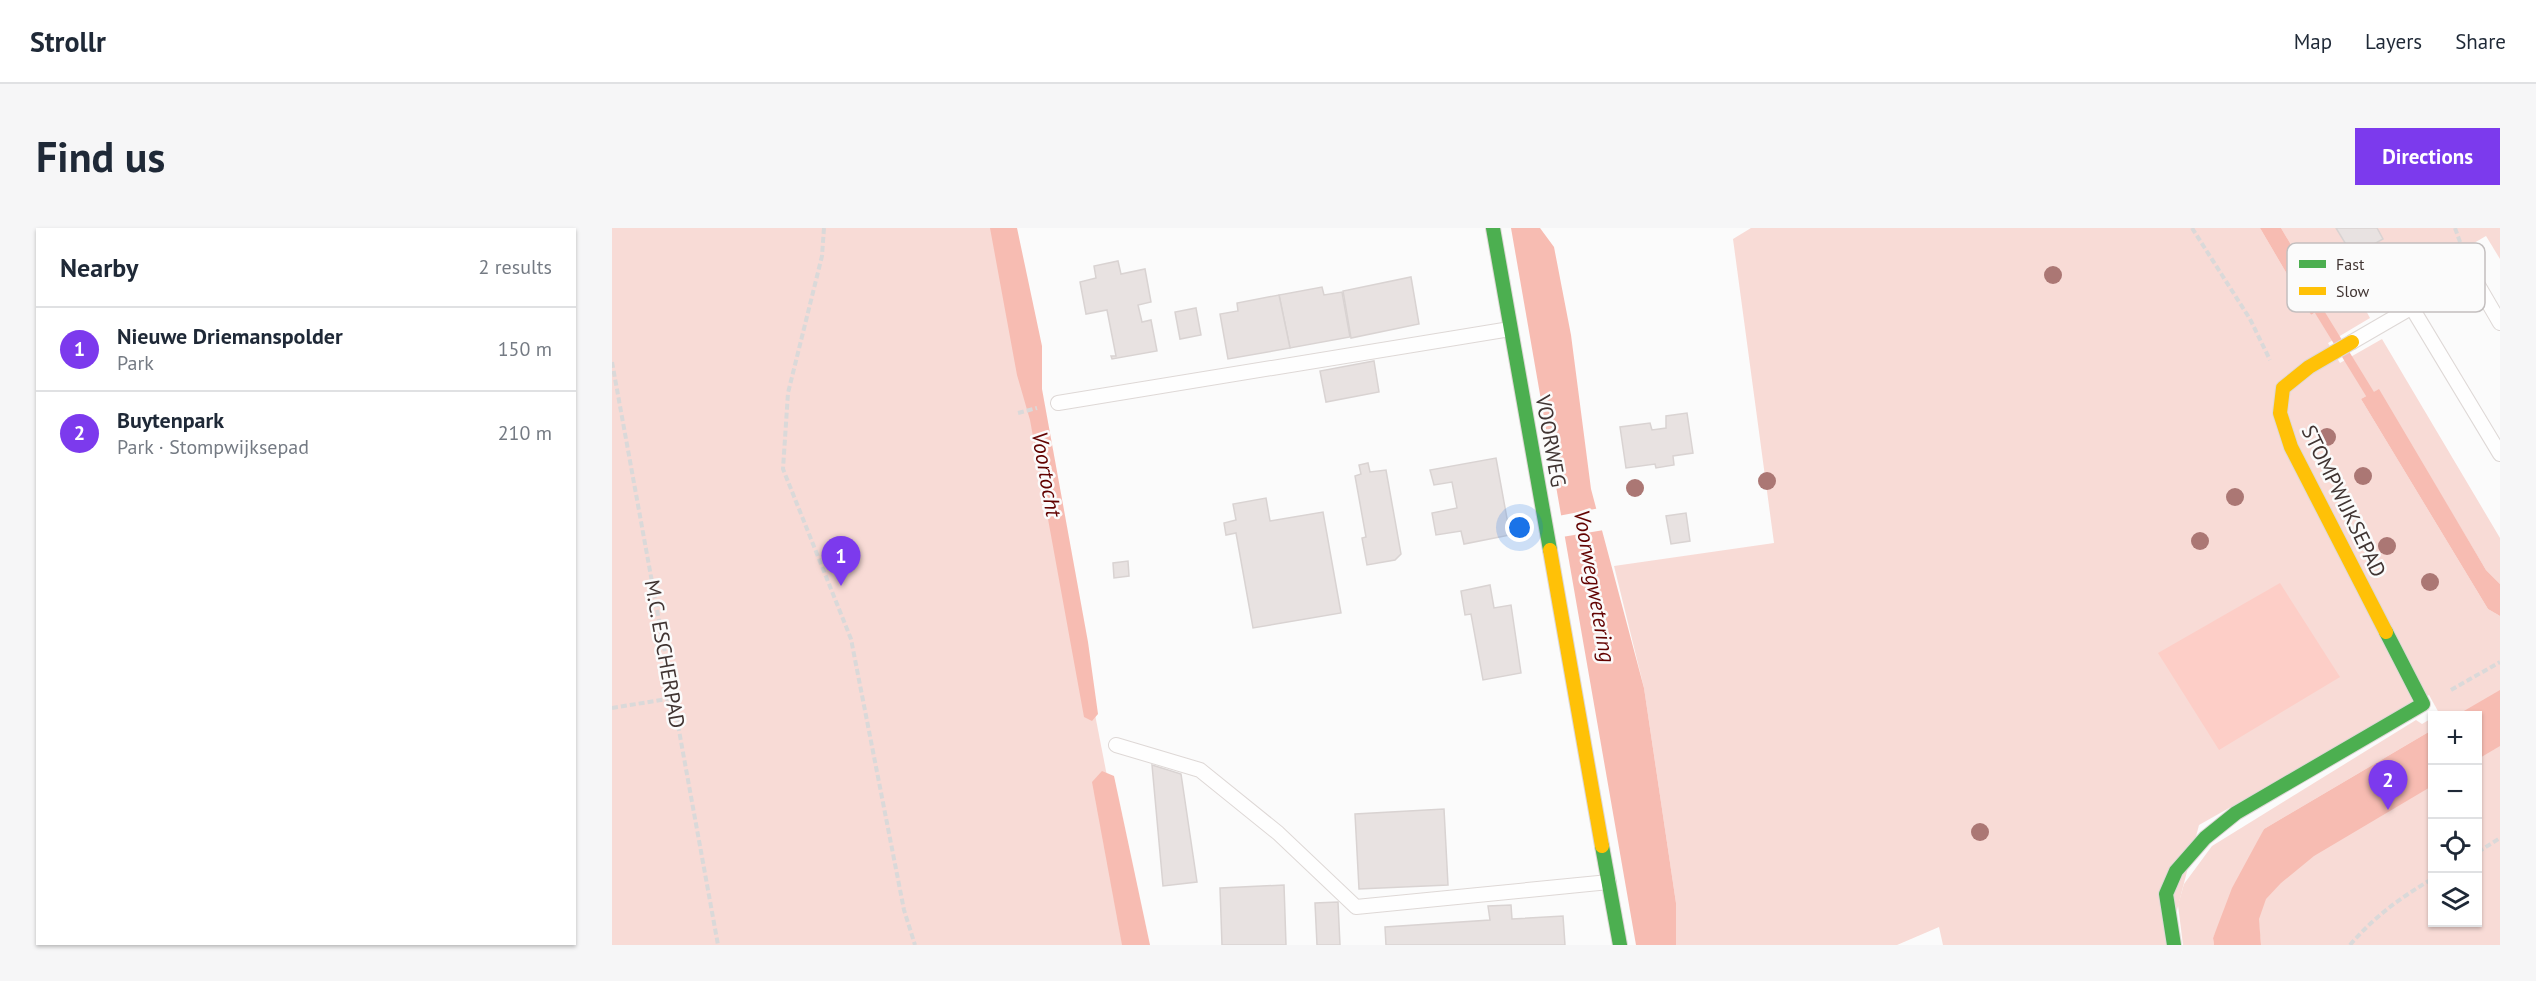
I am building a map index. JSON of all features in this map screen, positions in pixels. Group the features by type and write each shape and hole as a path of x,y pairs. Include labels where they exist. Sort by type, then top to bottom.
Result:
{"street":[{"name":"VOORWEG","path":"1493,228 1620,945"},
{"path":"2283,388 2309,367 2352,342"},
{"name":"STOMPWIJKSEPAD","path":"2283,388 2280,413 2291,447 2423,704"},
{"path":"2174,945 2166,894 2175,872 2196,847 2236,813 2423,704"}],"lane":[{"path":"2485,297 2500,323"},
{"path":"2352,342 2405,312"},
{"path":"2414,312 2500,454"},
{"path":"1058,403 1510,329"},
{"path":"1116,745 1200,770 1278,833 1356,907 1609,882"}],"path":[{"path":"824,228 822,256 788,393 783,469 851,639 904,910 915,945"},
{"path":"2193,228 2250,319 2283,388"},
{"name":"M.C. ESCHERPAD","path":"612,362 718,945"},
{"path":"2423,704 2462,685 2500,662"},
{"path":"612,708 673,698"},
{"path":"2482,849 2500,838"},
{"path":"2350,945 2371,921 2402,897 2428,882"}],"shaded area":[{"path":"612,228 1000,228 1140,945 612,945"},
{"path":"1751,228 2260,228 2287,274 2287,312 2309,312 2311,315 2316,312 2367,312 2370,318 2328,343 2340,363 2382,339 2500,538 2500,584 2486,570 2378,390 2361,399 2488,609 2500,616 2500,945 2261,945 2253,865 2428,758 2428,927 2482,927 2482,711 2438,711 2429,695 2199,825 2168,945 1943,945 1939,927 1897,945 1676,945 1676,903 1644,688 1614,566 1774,543 1733,239"},
{"path":"2281,228 2500,228 2500,259 2486,236 2474,243 2290,243"},
{"path":"2280,583 2340,677 2219,750 2158,653"},
{"path":"2416,720 2422,724 2428,720 2428,732 2264,829 2213,938 2214,945 2183,945 2178,905 2184,884 2212,846"}],"water":[{"name":"Voortocht","path":"990,228 1017,228 1042,346 1042,389 1088,642 1098,714 1092,721 1084,717 1030,420 1017,375"},
{"name":"Voorwegwetering","path":"1511,228 1540,228 1554,247 1571,335 1591,489 1644,688 1676,903 1676,945 1636,945"},
{"path":"2260,228 2281,228 2290,243 2287,243 2287,274"},
{"path":"2379,389 2486,570 2500,584 2500,616 2488,609 2361,399"},
{"path":"2500,690 2500,746 2482,757 2482,711 2464,711"},
{"path":"2428,732 2428,788 2314,856 2281,883 2266,899 2259,919 2261,945 2214,945 2213,938 2232,888 2264,829"},
{"path":"1102,771 1114,776 1150,945 1122,945 1092,782"}],"pier":[{"path":"1600,508 1604,530 1562,537 1558,516"}],"building":[{"path":"2336,228 2377,228 2383,239 2376,243 2345,243"},
{"path":"1118,261 1121,274 1145,269 1151,302 1138,305 1142,322 1151,320 1157,351 1112,359 1111,356 1116,356 1107,310 1086,314 1080,282 1096,278 1094,266"},
{"path":"1411,277 1419,324 1351,338 1343,291"},
{"path":"1322,287 1324,295 1342,292 1350,337 1290,348 1279,295"},
{"path":"1279,295 1290,348 1228,359 1220,314 1238,311 1237,303"},
{"path":"1196,308 1201,335 1180,339 1175,312"},
{"path":"1374,361 1379,392 1326,402 1320,371"},
{"path":"1687,413 1693,453 1673,456 1674,465 1656,468 1655,464 1626,468 1620,427 1650,423 1652,430 1666,428 1666,416"},
{"path":"1496,458 1510,535 1464,544 1461,531 1436,535 1432,513 1457,508 1452,482 1434,485 1430,470"},
{"path":"1368,463 1370,472 1386,470 1401,554 1395,560 1367,565 1362,538 1366,537 1355,476 1361,474 1359,465"},
{"path":"1266,498 1270,521 1323,512 1341,613 1253,628 1236,533 1226,535 1224,523 1236,520 1233,504"},
{"path":"1686,513 1690,541 1671,544 1666,516"},
{"path":"1128,561 1129,576 1114,578 1113,563"},
{"path":"1490,585 1494,608 1511,605 1521,673 1483,680 1471,614 1465,615 1461,591"},
{"path":"1152,765 1181,774 1197,882 1163,886"},
{"path":"1444,809 1448,885 1359,889 1355,814"},
{"path":"1284,885 1286,945 1222,945 1220,888"},
{"path":"1338,902 1340,945 1317,945 1315,903"},
{"path":"1511,905 1512,919 1563,916 1565,945 1386,945 1385,927 1490,920 1488,906"}],"waterway":[{"path":"2320,312 2370,394"}],"traffic: fast":[{"path":"1493,228 1550,550"},
{"path":"2174,945 2166,894 2176,871 2205,838 2236,813 2423,704 2386,632"},
{"path":"1602,846 1620,945"}],"traffic: slow":[{"path":"2352,342 2309,367 2283,388 2280,413 2291,447 2386,632"},
{"path":"1550,550 1602,846"}],"place":[{"name":"Nieuwe Driemanspolder","path":"841,586"},
{"name":"Buytenpark","path":"2388,810"}]}
